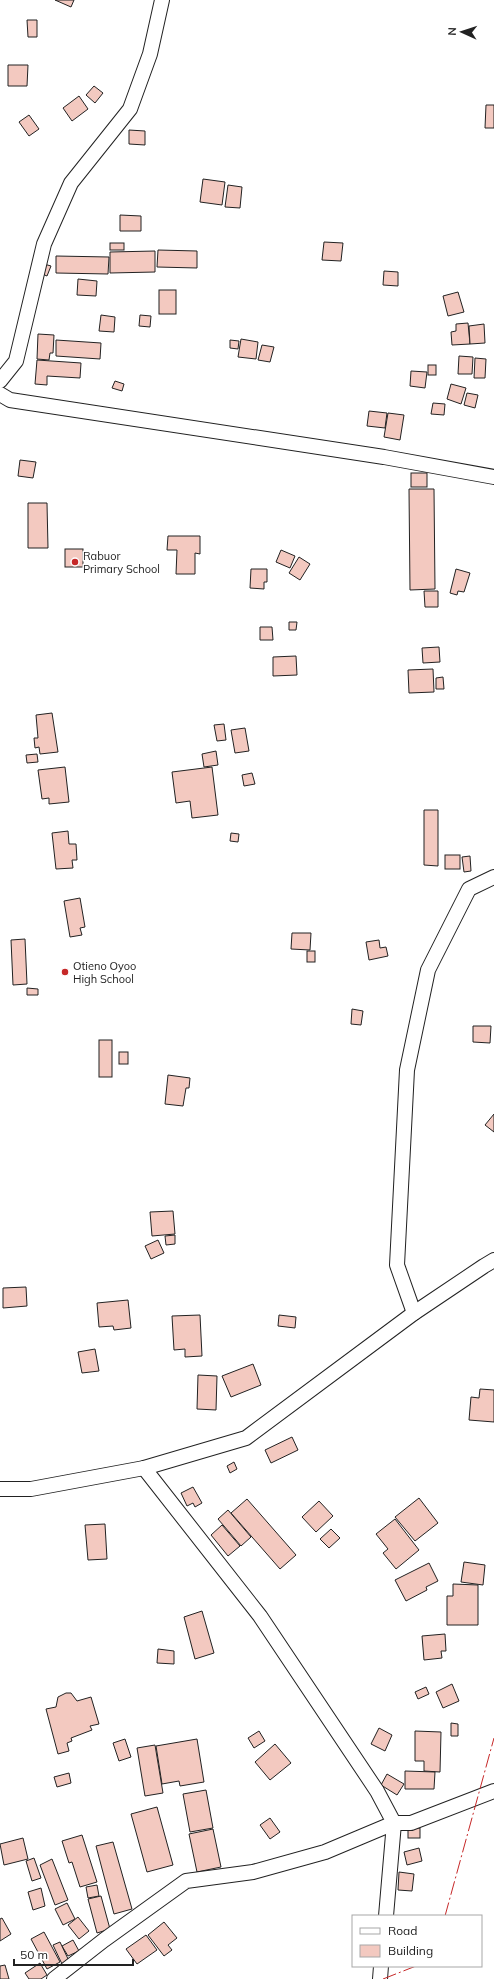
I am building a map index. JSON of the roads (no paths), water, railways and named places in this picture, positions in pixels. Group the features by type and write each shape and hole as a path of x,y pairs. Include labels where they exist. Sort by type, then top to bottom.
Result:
{"street":[{"path":"0,382 16,361 44,244 71,183 130,109 150,54 162,0"},
{"path":"0,394 10,400 384,457 494,477"},
{"path":"414,1313 397,1264 407,1070 428,970 469,889 494,877"},
{"path":"0,1489 31,1489 144,1468 246,1438 414,1313 494,1260"},
{"path":"144,1468 260,1616 377,1791 394,1823 386,1915"},
{"path":"54,1979 104,1940 186,1881 253,1872 325,1852 394,1823 411,1823 494,1791"},
{"path":"380,1979 381,1967"}],"place":[{"name":"Rabuor Primary School","path":"75,562"},
{"name":"Otieno Oyoo High School","path":"65,972"}]}
